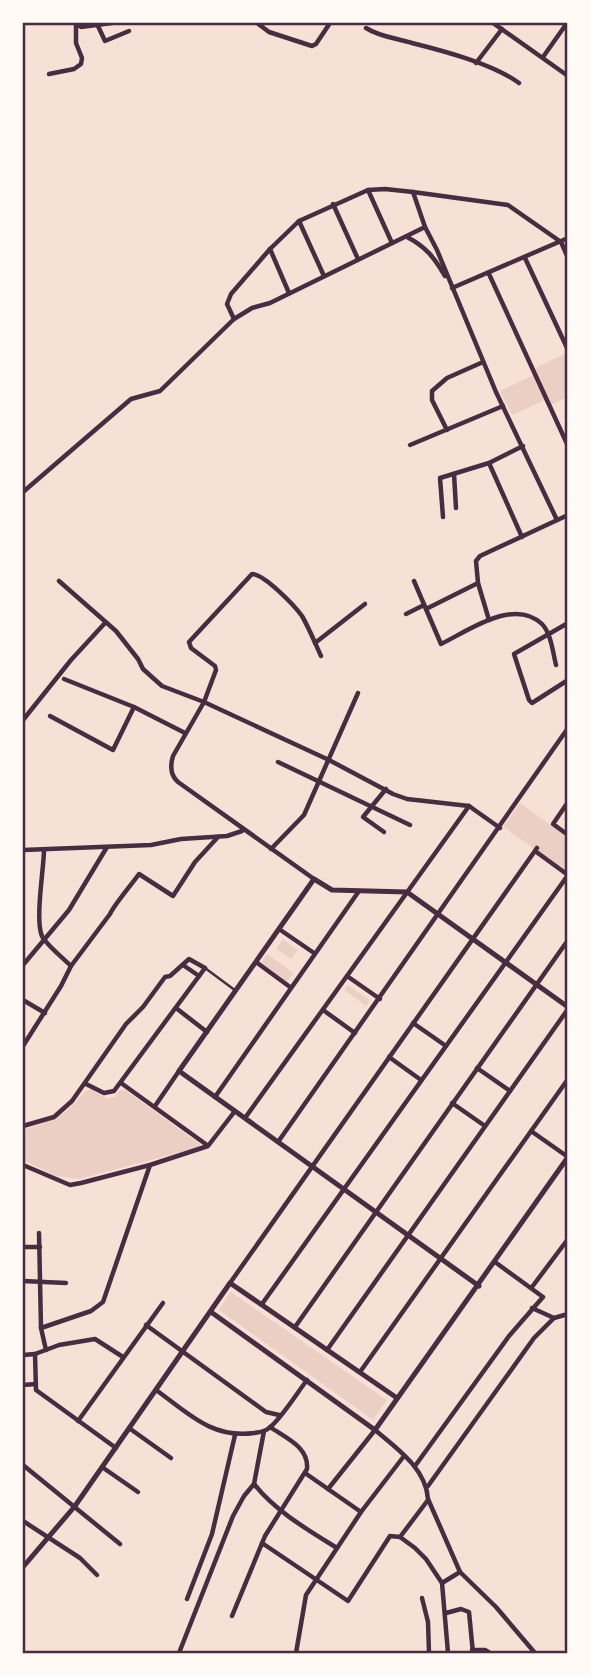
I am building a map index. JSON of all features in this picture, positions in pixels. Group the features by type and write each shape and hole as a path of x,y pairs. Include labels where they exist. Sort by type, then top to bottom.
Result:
{"street":[{"path":"75,23 81,27 112,23"},
{"path":"49,74 74,69 81,64 75,23"},
{"path":"257,23 269,32 313,46 330,23"},
{"path":"493,23 568,76"},
{"path":"543,57 567,23"},
{"path":"98,26 105,41 129,31"},
{"path":"366,28 375,34 476,63 519,83"},
{"path":"476,63 502,29"},
{"path":"368,190 392,243"},
{"path":"234,320 227,304 230,294 270,249 299,221 368,190 413,192 508,205 561,242 568,258"},
{"path":"413,192 425,227 483,362 557,520"},
{"path":"333,204 358,258"},
{"path":"299,221 324,275"},
{"path":"23,492 121,406 131,399 160,391 234,320 425,227"},
{"path":"407,237 420,244 434,257 452,288"},
{"path":"452,288 568,239"},
{"path":"270,249 289,293"},
{"path":"525,258 568,349"},
{"path":"489,274 568,446"},
{"path":"447,430 432,400 432,391 447,378 483,362"},
{"path":"410,445 503,406"},
{"path":"443,517 440,478 489,463 523,446"},
{"path":"489,463 522,537"},
{"path":"454,474 456,508"},
{"path":"489,620 475,565 480,556 568,515"},
{"path":"321,656 301,616 291,604 260,575 252,574 190,642 191,648 216,667 204,702 170,766 174,779 243,831 332,890 407,892 568,1008 327,1350"},
{"path":"59,581 116,631 153,680 329,760 407,799 469,806 500,828"},
{"path":"414,582 441,644 489,620 520,614 541,624 548,634 556,665"},
{"path":"406,614 478,583"},
{"path":"315,643 365,604"},
{"path":"23,720 71,660 105,624"},
{"path":"568,624 514,654 529,700 534,703 568,680"},
{"path":"64,679 134,707 186,733"},
{"path":"271,849 304,815 358,693"},
{"path":"50,716 113,750 134,707"},
{"path":"278,1142 568,729"},
{"path":"278,762 410,825"},
{"path":"384,832 363,818 386,789"},
{"path":"568,802 553,824 568,835"},
{"path":"245,1118 469,806"},
{"path":"23,850 151,845 181,839 218,837 243,831"},
{"path":"23,1046 71,966 139,874 173,896 195,862 218,837"},
{"path":"23,965 69,910 107,846"},
{"path":"44,849 40,892 41,932 43,939 71,966"},
{"path":"23,1567 75,1506 536,850 568,875 262,1304"},
{"path":"155,1106 314,879"},
{"path":"215,1097 359,891"},
{"path":"279,929 314,953"},
{"path":"295,1327 568,940"},
{"path":"23,1126 54,1117 72,1101 126,1024 143,1007 165,977 191,958 236,991"},
{"path":"256,962 290,987"},
{"path":"183,965 199,976"},
{"path":"86,1083 108,1093 114,1091 205,968"},
{"path":"347,976 380,999"},
{"path":"23,1000 45,1013"},
{"path":"176,1008 207,1031"},
{"path":"323,1010 355,1033"},
{"path":"413,1023 446,1046"},
{"path":"389,1057 421,1080"},
{"path":"477,1068 510,1091"},
{"path":"180,1071 479,1286"},
{"path":"360,1372 568,1079"},
{"path":"121,1083 208,1146"},
{"path":"453,1103 485,1126"},
{"path":"23,1165 69,1185 150,1165 208,1146 235,1111"},
{"path":"328,1489 375,1430 568,1157 531,1131"},
{"path":"41,1328 91,1311 103,1302 150,1165"},
{"path":"39,1233 41,1328 46,1349"},
{"path":"532,1287 567,1243"},
{"path":"23,1247 40,1247"},
{"path":"415,1466 442,1425 543,1297 495,1262"},
{"path":"23,1281 66,1283"},
{"path":"230,1283 397,1398"},
{"path":"78,1421 163,1303"},
{"path":"532,1308 554,1318"},
{"path":"211,1312 375,1430 415,1466 428,1486 428,1500 460,1572 496,1607 535,1653"},
{"path":"428,1486 525,1350 554,1318 568,1314"},
{"path":"146,1325 266,1412 279,1415"},
{"path":"23,1355 95,1339 123,1357"},
{"path":"35,1354 36,1390 116,1448"},
{"path":"156,1391 203,1424 222,1433 235,1435 264,1431 270,1427 307,1380"},
{"path":"23,1385 36,1384"},
{"path":"232,1616 262,1543 305,1473 307,1461 304,1452 270,1427"},
{"path":"129,1429 171,1458"},
{"path":"179,1653 233,1516 254,1484 264,1431"},
{"path":"187,1599 212,1534 235,1435"},
{"path":"296,1653 306,1595 361,1511 404,1455"},
{"path":"23,1465 120,1544"},
{"path":"102,1467 138,1492"},
{"path":"305,1473 361,1511"},
{"path":"254,1484 298,1524 337,1548"},
{"path":"400,1537 428,1500"},
{"path":"23,1521 80,1558 97,1575"},
{"path":"262,1543 348,1601 390,1536 400,1537 426,1559 442,1583 448,1653"},
{"path":"442,1583 460,1572"},
{"path":"422,1598 428,1622 429,1653"},
{"path":"445,1613 461,1609 468,1612 473,1652 485,1650 490,1653"}],"shaded area":[{"path":"568,352 568,397 551,405 535,368"},
{"path":"533,375 545,400 512,415 500,391"},
{"path":"520,803 568,837 568,872 503,827"},
{"path":"283,939 298,950 291,959 276,949"},
{"path":"267,954 294,973 287,982 261,963"},
{"path":"348,985 370,1000 366,1006 344,990"},
{"path":"90,1089 108,1099 120,1090 125,1090 200,1144 200,1147 79,1179 56,1176 23,1160 23,1129 56,1118"},
{"path":"231,1292 387,1400 373,1420 219,1310"}]}
